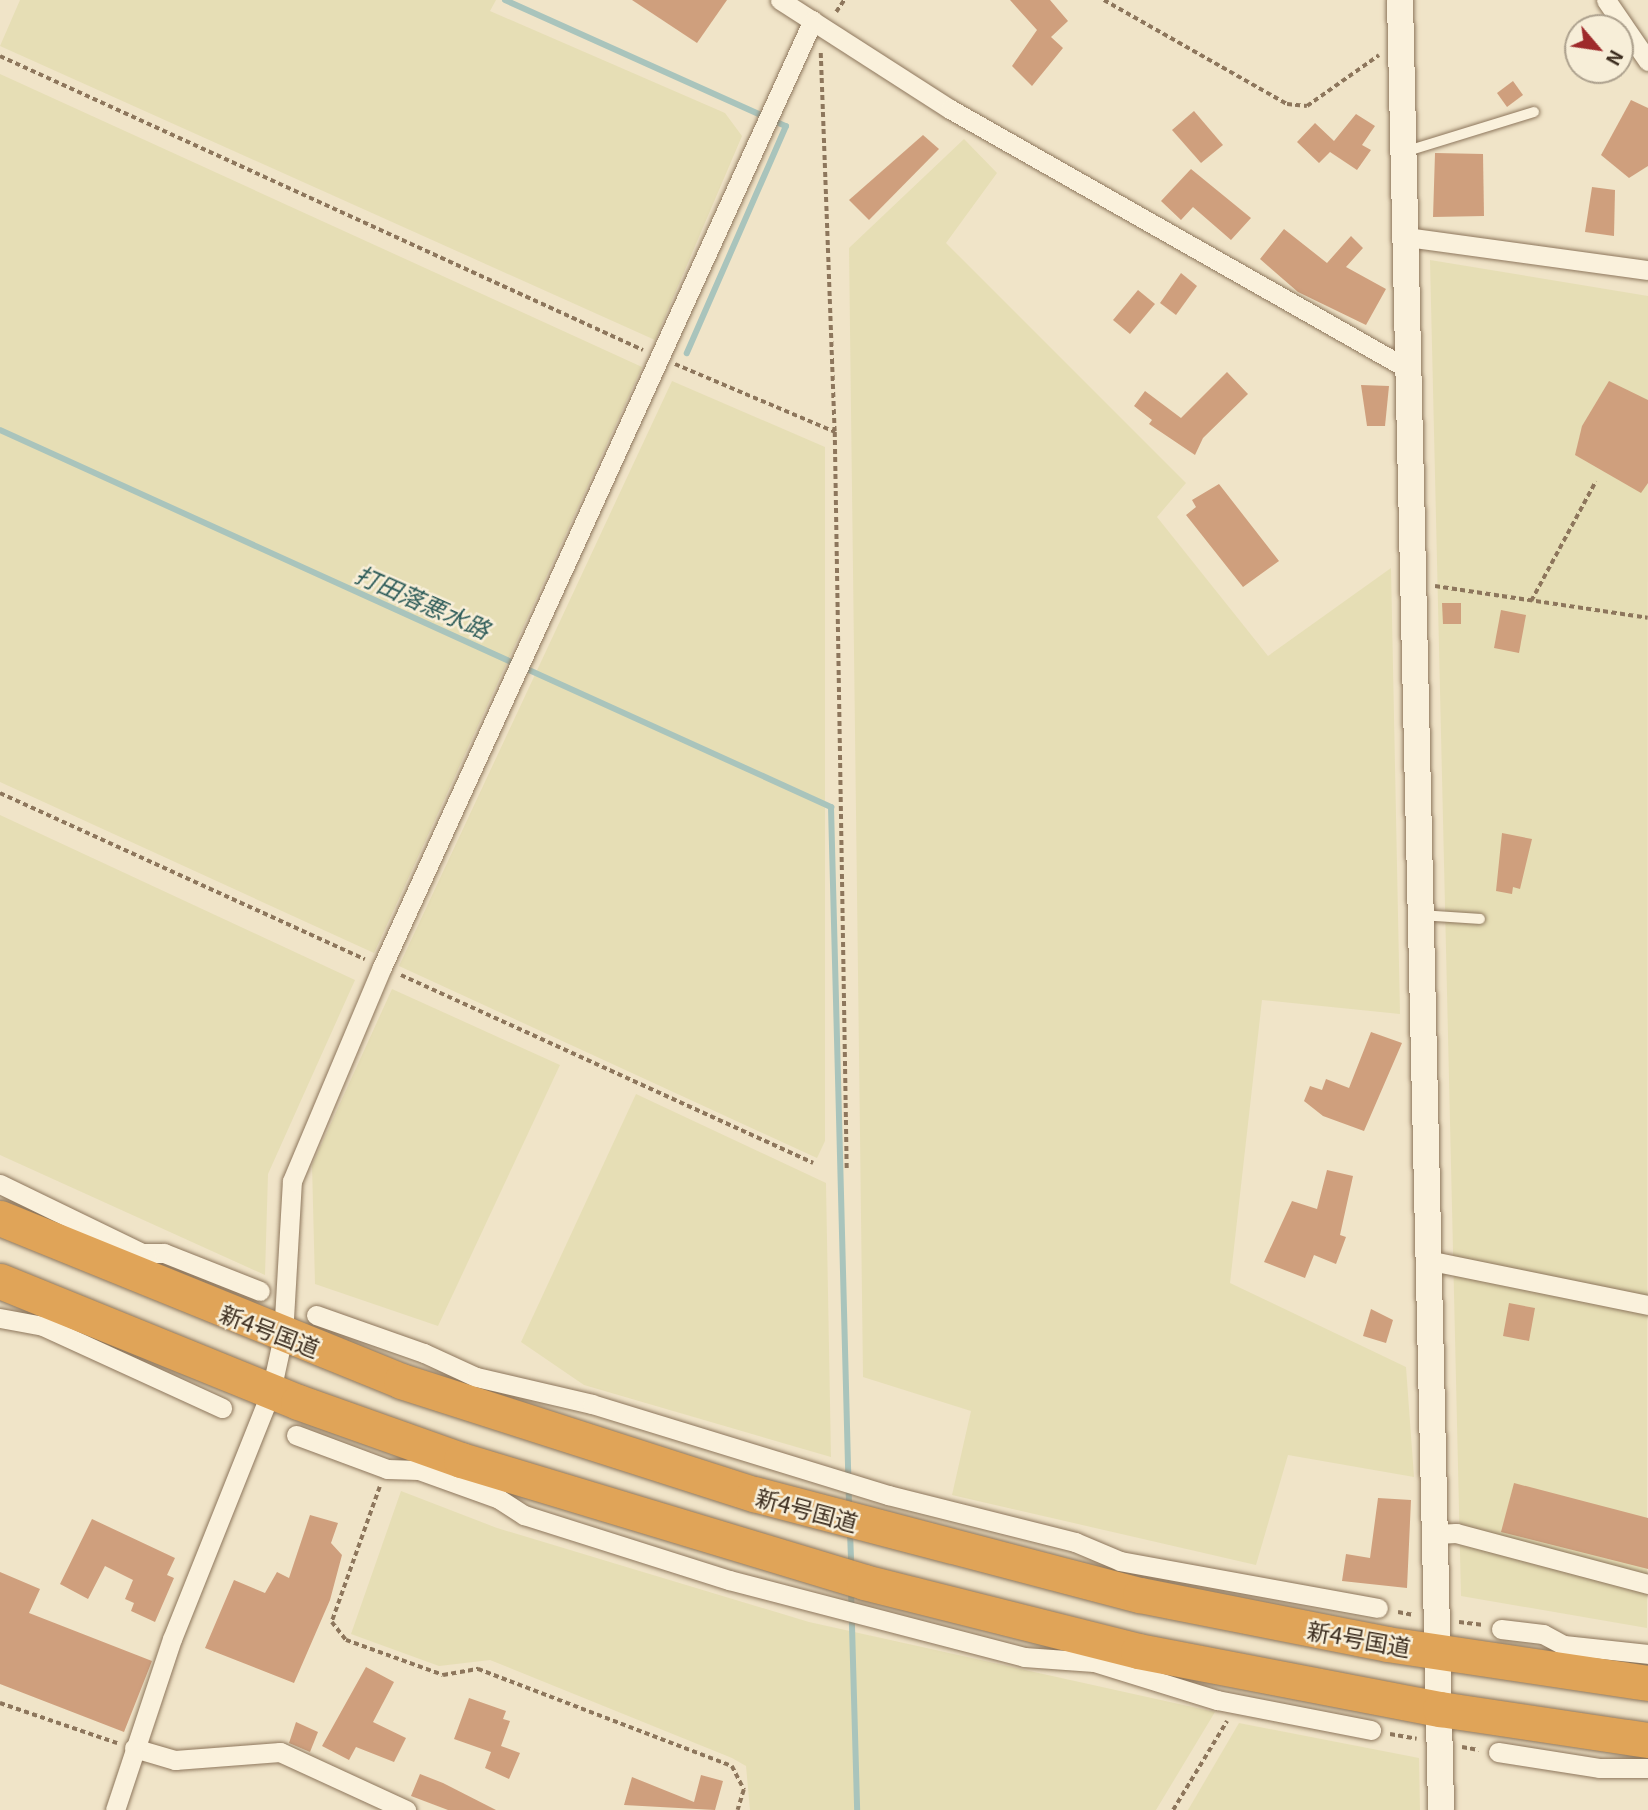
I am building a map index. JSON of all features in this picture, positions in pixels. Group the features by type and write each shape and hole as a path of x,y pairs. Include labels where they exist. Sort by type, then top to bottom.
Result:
{"highway":[{"name":"新4号国道","path":"0,1217 111,1253 283,1336 472,1391 754,1494 1145,1581 1439,1652 1597,1662 1648,1683"},
{"path":"0,1281 82,1329 271,1391 458,1471 852,1579 1135,1662 1648,1740"}],"street":[{"path":"780,0 950,109 1408,369"},
{"path":"1400,0 1441,1810"},
{"path":"1606,0 1648,61"},
{"path":"115,1810 134,1748 271,1391 283,1336 292,1181 382,967 663,359 813,20"},
{"path":"1406,237 1648,270"},
{"path":"0,1184 111,1253 260,1291"},
{"path":"1427,1260 1648,1305"},
{"path":"316,1315 424,1353 472,1391"},
{"path":"0,1318 43,1326 82,1329 222,1408"},
{"path":"296,1435 387,1469 458,1471"},
{"path":"1436,1534 1456,1533 1648,1584"},
{"path":"1145,1581 1378,1608"},
{"path":"1501,1629 1597,1662 1648,1654"},
{"path":"1135,1662 1237,1704 1371,1730"},
{"path":"134,1748 175,1760 280,1752 405,1810"},
{"path":"1498,1752 1599,1768 1648,1768"}],"lane":[{"path":"1404,152 1534,112"},
{"path":"1420,915 1480,919"}],"path":[{"path":"1104,0 1287,104 1307,106 1401,40"},
{"path":"813,20 822,60 835,432 847,1170"},
{"path":"0,56 663,359 835,432"},
{"path":"1531,601 1596,481"},
{"path":"1412,583 1648,618"},
{"path":"0,793 813,1163"},
{"path":"387,1469 332,1622 346,1640 443,1675 478,1669 732,1766 744,1790 738,1810"},
{"path":"1457,1622 1501,1629"},
{"path":"0,1703 134,1748"},
{"path":"1173,1810 1237,1704"},
{"path":"1371,1730 1419,1740"}],"shaded area":[{"path":"20,0 496,0 490,11 725,113 742,136 655,340 0,46"},
{"path":"0,74 642,367 374,953 0,782"},
{"path":"964,139 997,173 946,243 1186,483 1157,517 1268,656 1391,568 1400,1014 1262,1000 1230,1283 1406,1367 1414,1477 1288,1455 1256,1565 952,1495 971,1411 863,1377 849,248"},
{"path":"1430,260 1648,296 1647,1628 1461,1596"},
{"path":"672,381 825,447 825,1141 817,1158 399,966"},
{"path":"0,815 355,980 268,1174 265,1275 0,1155"},
{"path":"392,989 560,1065 438,1326 315,1284 312,1165"},
{"path":"636,1094 826,1183 831,1457 584,1385 521,1342"},
{"path":"401,1491 497,1528 809,1622 1215,1712 1156,1810 750,1810 746,1766 732,1758 490,1660 439,1666 351,1634"},
{"path":"1239,1723 1419,1758 1420,1810 1188,1810"}],"building":[{"path":"632,0 727,0 697,43"},
{"path":"1010,0 1050,0 1068,21 1051,37 1063,48 1032,86 1012,66 1037,30"},
{"path":"1513,81 1523,95 1507,107 1497,93"},
{"path":"1631,100 1648,108 1648,166 1629,178 1601,155"},
{"path":"1194,111 1223,145 1201,163 1172,130"},
{"path":"1356,114 1375,126 1362,145 1371,150 1357,170 1330,152 1319,163 1297,142 1315,123 1334,141"},
{"path":"923,135 939,149 869,220 849,200"},
{"path":"1435,153 1483,154 1484,216 1433,217"},
{"path":"1191,169 1251,218 1231,240 1193,207 1181,220 1161,201"},
{"path":"1592,187 1615,190 1614,236 1585,232"},
{"path":"1284,229 1327,263 1351,236 1363,248 1346,267 1386,289 1366,325 1298,292 1260,259"},
{"path":"1181,273 1197,286 1176,315 1160,303"},
{"path":"1138,290 1155,304 1130,334 1113,320"},
{"path":"1227,372 1248,394 1203,438 1195,455 1149,424 1152,420 1134,406 1145,391 1181,418"},
{"path":"1609,381 1648,400 1648,483 1641,493 1575,455 1582,426"},
{"path":"1361,385 1389,386 1385,426 1367,426"},
{"path":"1219,484 1279,561 1243,587 1186,515 1196,507 1192,500"},
{"path":"1442,603 1461,603 1461,624 1443,624"},
{"path":"1501,610 1526,615 1519,653 1494,648"},
{"path":"1502,833 1532,839 1520,889 1513,887 1512,894 1496,891"},
{"path":"1371,1032 1402,1043 1364,1131 1323,1116 1304,1101 1310,1086 1322,1090 1326,1079 1349,1088"},
{"path":"1327,1170 1353,1176 1340,1235 1346,1237 1336,1264 1314,1255 1305,1278 1264,1262 1292,1201 1317,1209"},
{"path":"1509,1303 1535,1308 1529,1341 1503,1336"},
{"path":"1371,1309 1393,1320 1386,1343 1363,1336"},
{"path":"1514,1483 1648,1518 1648,1569 1501,1532"},
{"path":"1378,1498 1411,1500 1407,1588 1342,1581 1346,1554 1370,1558"},
{"path":"310,1515 338,1523 331,1543 342,1555 330,1600 294,1683 205,1648 234,1580 265,1593 277,1572 289,1578"},
{"path":"92,1519 175,1558 167,1575 174,1578 155,1622 131,1611 134,1603 125,1599 133,1580 105,1566 88,1599 60,1584"},
{"path":"0,1572 40,1589 29,1613 152,1661 124,1732 0,1684"},
{"path":"366,1667 394,1682 373,1722 406,1738 394,1762 356,1747 349,1760 322,1746"},
{"path":"469,1698 506,1711 503,1719 510,1721 501,1746 520,1753 509,1779 485,1768 491,1752 454,1739"},
{"path":"296,1722 318,1732 310,1752 289,1743"},
{"path":"420,1774 496,1810 448,1810 411,1796"},
{"path":"701,1775 723,1781 715,1810 624,1805 632,1777 694,1802"}],"waterway":[{"path":"505,0 786,126 687,353"},
{"name":"打田落悪水路","path":"0,430 831,807 849,1506"},
{"path":"850,1531 851,1565"},
{"path":"851,1590 857,1810"}]}
